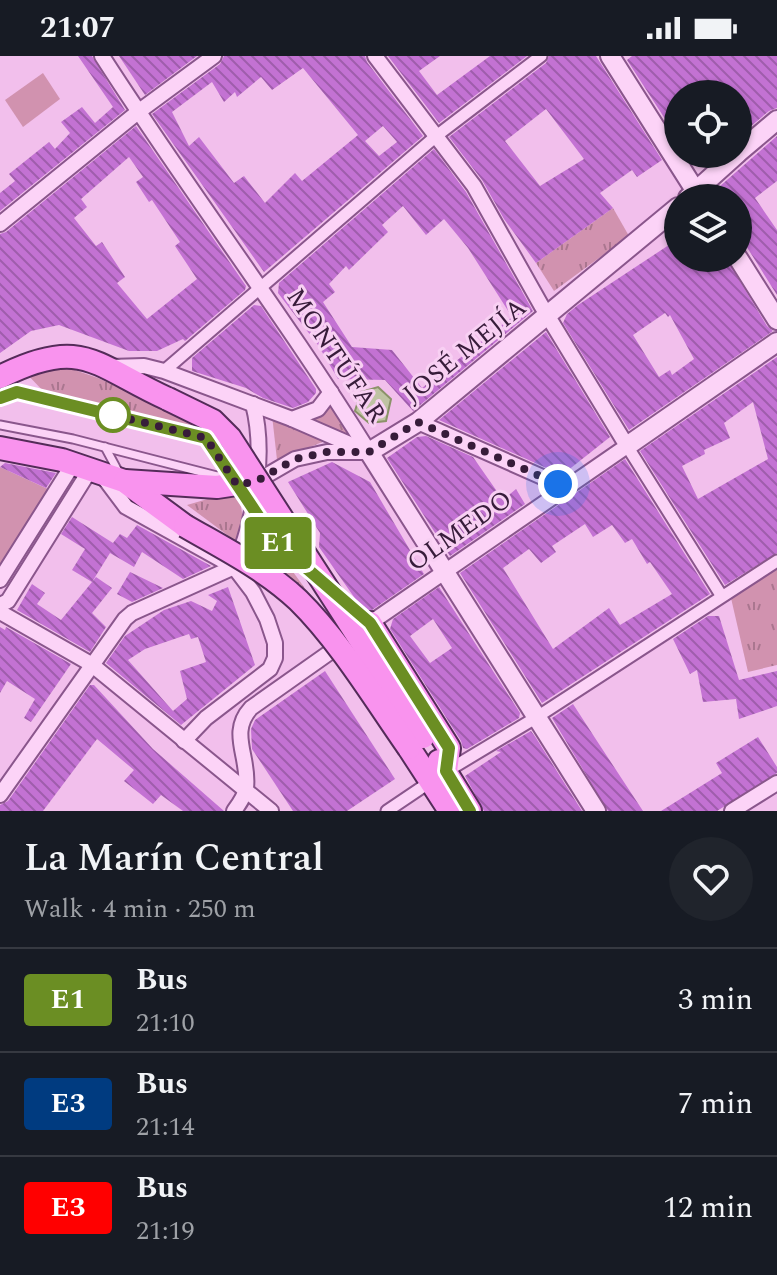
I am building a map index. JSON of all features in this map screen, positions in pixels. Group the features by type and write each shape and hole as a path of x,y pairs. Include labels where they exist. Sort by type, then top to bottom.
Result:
{"main road":[{"path":"0,377 28,363 55,356 75,357 110,367 136,384 213,421 230,438 416,743 438,776 470,811"},
{"path":"0,448 36,454 124,481 217,487 241,480"},
{"path":"124,481 185,526 258,569 300,602 416,743"},
{"path":"370,623 449,748 438,776 450,811"}],"street":[{"name":"MONTÚFAR","path":"102,56 331,392 596,811"},
{"path":"0,224 138,112 214,56"},
{"path":"375,56 474,186 547,316 721,595"},
{"path":"164,371 435,137 541,56"},
{"path":"610,56 688,184"},
{"path":"752,141 777,120"},
{"path":"706,184 722,168"},
{"name":"JOSÉ MEJÍA","path":"369,452 418,422 664,219"},
{"path":"747,272 777,320"},
{"name":"OLMEDO","path":"246,792 244,751 239,733 240,725 251,708 777,342"},
{"path":"110,367 144,366 164,371 369,452"},
{"path":"292,419 318,409 331,392"},
{"path":"241,480 261,452 253,404"},
{"path":"418,422 565,487"},
{"path":"241,480 295,459 327,452 369,452"},
{"path":"88,470 126,507 234,567 253,592 267,619 275,643 275,658 270,669 213,712 184,741"},
{"path":"0,580 88,470"},
{"path":"0,605 8,601 88,470"},
{"path":"0,795 91,664 132,613 234,567 243,547 252,506 241,480"},
{"path":"387,811 777,561"},
{"path":"0,612 91,664 271,811"},
{"path":"224,774 236,770 244,751"},
{"path":"732,811 777,783"},
{"path":"234,811 246,792"}],"lane":[{"path":"0,398 17,392 206,438 241,480"},
{"path":"0,425 241,480"},
{"path":"241,480 259,433"},
{"path":"105,447 124,481"},
{"path":"252,506 275,541 370,623"}],"green space":[{"path":"43,73 60,99 23,127 5,100"},
{"path":"613,208 629,236 554,291 536,263"},
{"path":"60,365 98,378 209,427 211,435 46,394 23,370"},
{"path":"330,402 358,442 304,419"},
{"path":"272,415 325,441 277,460"},
{"path":"0,467 50,490 0,567"},
{"path":"235,491 242,517 238,543 187,505"},
{"path":"254,518 317,605 249,548"},
{"path":"777,568 777,665 748,672 731,598"}],"shaded area":[{"path":"378,387 391,399 386,421 369,423 355,411 361,392"}],"building":[{"path":"78,56 92,56 125,110 0,211 0,193 15,181 9,174 49,142 55,149 70,133 61,122 82,107 95,123 113,107"},
{"path":"119,56 197,56 145,95"},
{"path":"224,56 365,56 423,136 264,272 152,114 220,64","holes":["303,68 358,135 302,181 295,173 265,203 244,176 234,183 199,137 189,146 172,112 212,82 224,102 235,92 237,97 261,77 272,90","383,126 397,142 379,156 365,141"]},
{"path":"388,56 440,56 419,71 437,95 490,56 527,56 439,123"},
{"path":"549,56 596,56 662,160 637,177 632,170 600,193 613,208 536,263 504,219 482,180 449,137 546,63","holes":["546,109 584,159 540,186 505,141"]},
{"path":"632,56 777,56 777,108 752,125 752,80 664,80 664,117 627,60"},
{"path":"136,126 246,286 185,341 183,339 157,351 129,351 59,325 31,331 0,353 0,234","holes":["129,157 143,177 136,182 180,242 175,246 197,279 147,319 117,283 125,277 102,242 96,246 74,218 87,207 81,199"]},
{"path":"777,136 777,181 755,198 777,230 777,295 752,255 752,184 722,184 741,168 752,168 752,158"},
{"path":"434,149 466,192 533,311 413,411 385,380 338,379 318,345 278,293 279,283","holes":["403,206 426,235 444,219 468,248 512,317 422,388 392,350 352,347 323,302 335,292 329,284 346,266 349,270 388,232 382,225"]},
{"path":"664,248 664,272 734,272 773,331 629,430 563,323 567,314","holes":["665,313 668,317 670,315 694,359 672,375 670,370 659,377 633,335"]},
{"path":"254,305 261,306 316,389 308,402 293,408 263,398 246,388 192,371 192,358"},
{"path":"546,332 610,437 562,475 439,420"},
{"path":"777,357 777,553 725,585 640,451","holes":["753,402 768,459 698,499 682,466 705,454 704,450 730,438 724,423"]},
{"path":"426,436 473,457 503,500 516,489 525,504 450,556 387,458 417,437"},
{"path":"625,459 710,594 542,703 460,573","holes":["585,524 593,537 612,525 625,543 632,539 647,564 650,562 672,594 620,625 609,608 553,649 503,568 529,549 541,563 556,552 552,546"]},
{"path":"332,462 370,482 424,574 372,610 361,607 319,547 320,533 288,482"},
{"path":"5,463 56,473 46,488 0,467"},
{"path":"72,517 113,543 120,534 127,538 137,525 211,566 183,579 142,552 134,567 110,553 92,582 72,570 85,549 61,534"},
{"path":"130,572 163,588 132,602 117,594"},
{"path":"96,577 112,588 92,613 106,627 90,652 17,610 32,584 45,593 37,604 61,620"},
{"path":"228,587 255,665 181,725 106,663 125,636 164,610 191,601 212,611 217,601 208,595","holes":["189,634 191,639 198,637 206,662 180,671 187,699 173,711 128,660 145,649"]},
{"path":"439,587 520,713 519,718 467,749 463,748 390,629 393,619","holes":["433,619 452,648 430,663 410,636"]},
{"path":"708,616 719,616 739,680 777,671 777,706 739,719 736,699 703,702 697,670 690,674 673,639"},
{"path":"0,627 5,630 6,627 71,664 31,722 24,718 35,699 7,681 0,693"},
{"path":"325,671 395,779 347,811 293,811 252,749 251,729 255,720"},
{"path":"90,685 94,685 153,749 224,811 183,811 161,795 153,804 124,781 134,770 97,739 43,811 0,811 0,805 8,801"},
{"path":"573,704 643,811 608,811 552,718"},
{"path":"531,731 582,811 484,811 465,776 501,752 496,751"},
{"path":"758,737 777,767 777,773 717,811 661,811 722,773 716,763"}],"bus line":[{"name":"E1","path":"0,398 17,392 206,438 275,541 370,623 449,748 446,771 470,811"}],"route":[{"path":"113,415 101,412 206,438 237,485 257,481 295,459 327,452 369,452 418,422 558,484"}]}
